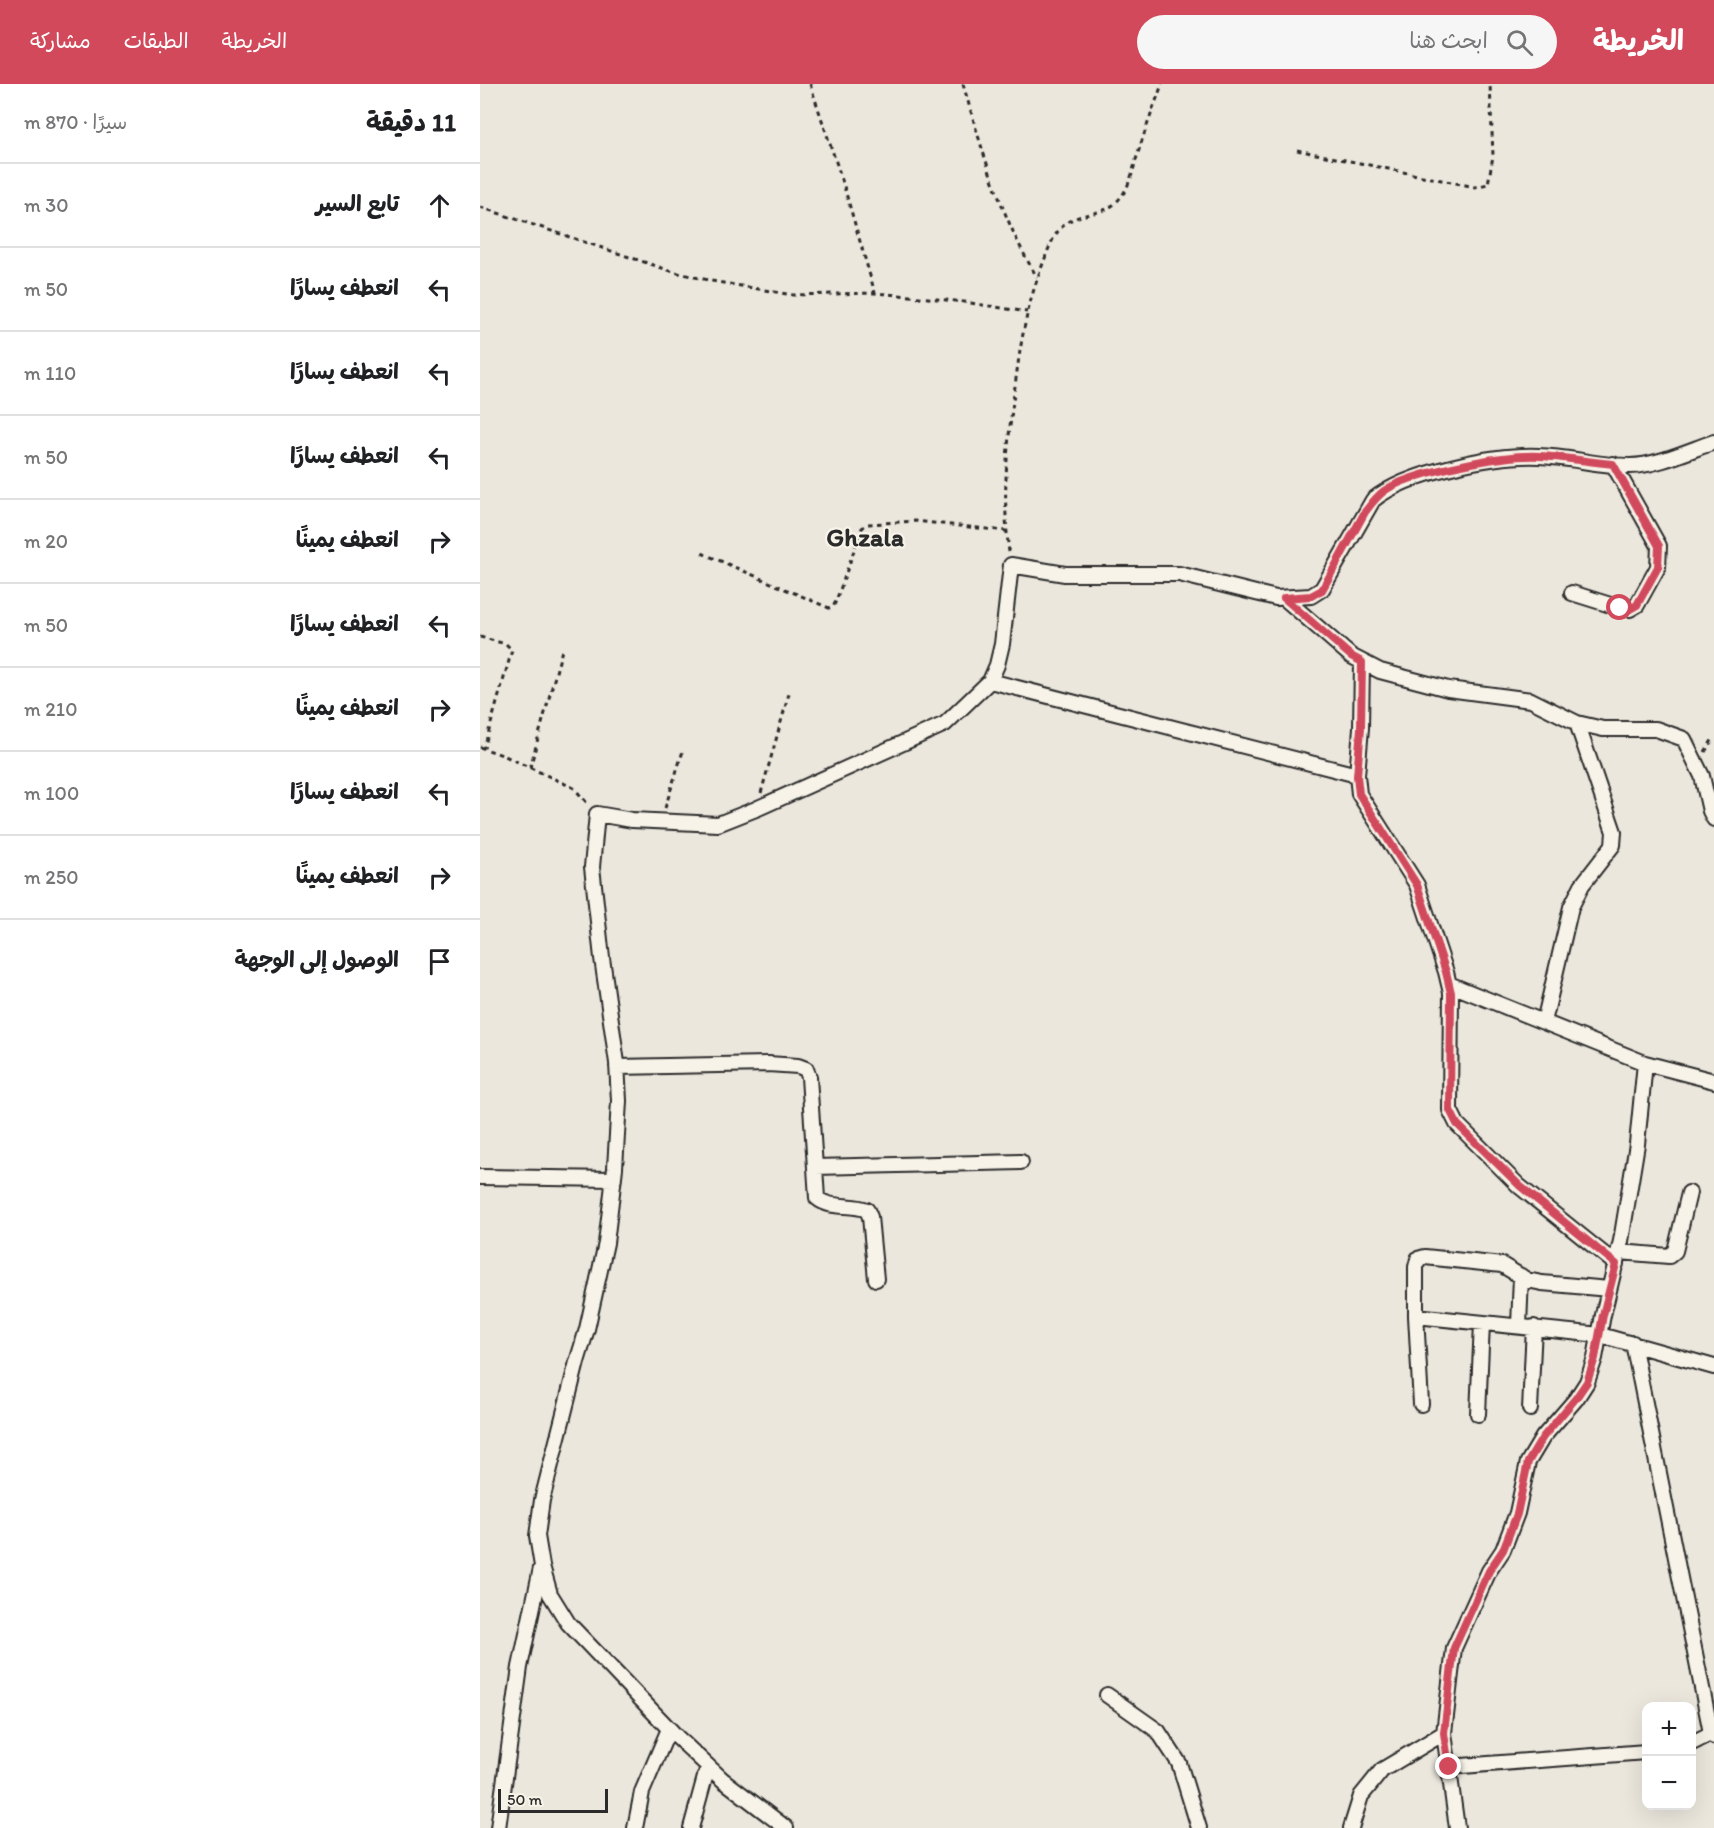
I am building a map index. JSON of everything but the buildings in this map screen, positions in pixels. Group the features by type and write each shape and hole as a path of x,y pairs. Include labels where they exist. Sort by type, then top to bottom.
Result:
{"street":[{"path":"786,1828 708,1766 669,1729 568,1623 550,1594 542,1566 537,1536 542,1500 587,1329 606,1243 614,1179 619,1101 618,1067 602,958 592,867 597,814 632,820 718,824 945,724 990,681 1002,644 1011,565 1065,574 1179,574 1276,598 1311,596 1322,590 1373,500 1385,490 1397,485 1456,466 1515,457 1539,456 1631,466 1645,464 1714,442"},
{"path":"1572,593 1630,609 1637,605 1658,567 1659,546 1613,464"},
{"path":"1284,598 1351,656 1380,671 1448,689 1530,700 1577,723 1603,729 1656,729 1684,739 1702,776 1714,819"},
{"path":"1362,662 1361,728 1357,776 1359,794 1417,885 1434,932 1451,993 1450,1110 1457,1124 1520,1186 1617,1258 1670,1256 1675,1251 1689,1193"},
{"path":"990,681 1357,776"},
{"path":"1544,1022 1571,907 1582,885 1613,845 1614,832 1577,723"},
{"path":"1449,984 1645,1063 1714,1081"},
{"path":"1457,1828 1444,1733 1454,1648 1489,1571 1503,1550 1517,1514 1528,1462 1543,1437 1587,1382 1617,1258 1637,1144 1645,1063"},
{"path":"618,1067 768,1064 798,1066 806,1069 809,1077 817,1198 822,1203 867,1210 870,1217 876,1280"},
{"path":"815,1167 1021,1162"},
{"path":"480,1177 614,1179"},
{"path":"1421,1404 1416,1316 1418,1259 1425,1257 1502,1266 1527,1280 1609,1289"},
{"path":"1519,1326 1521,1276"},
{"path":"1416,1316 1600,1335 1714,1366"},
{"path":"1478,1414 1482,1323"},
{"path":"1530,1409 1534,1328"},
{"path":"1633,1343 1713,1734 1696,1741"},
{"path":"498,1828 519,1667 542,1566"},
{"path":"1107,1695 1158,1731 1179,1763 1199,1828"},
{"path":"634,1828 642,1792 669,1729"},
{"path":"1351,1828 1361,1796 1382,1770 1444,1733"},
{"path":"1449,1767 1642,1752"},
{"path":"691,1828 708,1766"}],"path":[{"path":"810,84 843,183 875,293"},
{"path":"963,84 978,138 1004,210 1020,248 1037,277"},
{"path":"1011,565 1005,492 1009,429 1022,330 1037,277 1051,244 1068,221 1111,207 1124,195 1133,175 1137,154 1162,84"},
{"path":"1297,150 1475,187 1488,184 1493,156 1490,84"},
{"path":"480,207 674,272 712,281 793,295 875,293 964,302 1027,312"},
{"path":"702,553 829,608 833,607 836,601 862,528 868,524 915,521 1007,531"},
{"path":"480,637 506,644 512,650 482,748 574,788 597,814"},
{"path":"530,768 562,650"},
{"path":"756,809 790,690"},
{"path":"661,821 683,751"}],"district":[{"name":"Ghzala","path":"865,537"}],"route":[{"path":"1449,1767 1444,1733 1454,1648 1464,1621 1489,1571 1503,1550 1517,1514 1528,1462 1543,1437 1587,1382 1595,1358 1616,1264 1520,1186 1457,1124 1450,1110 1451,993 1446,972 1417,885 1359,794 1357,776 1361,728 1362,662 1351,656 1284,598 1311,596 1322,590 1365,512 1373,500 1385,490 1431,472 1456,466 1515,457 1539,456 1613,464 1646,519 1659,546 1658,567 1637,605 1630,609 1620,608"}]}
